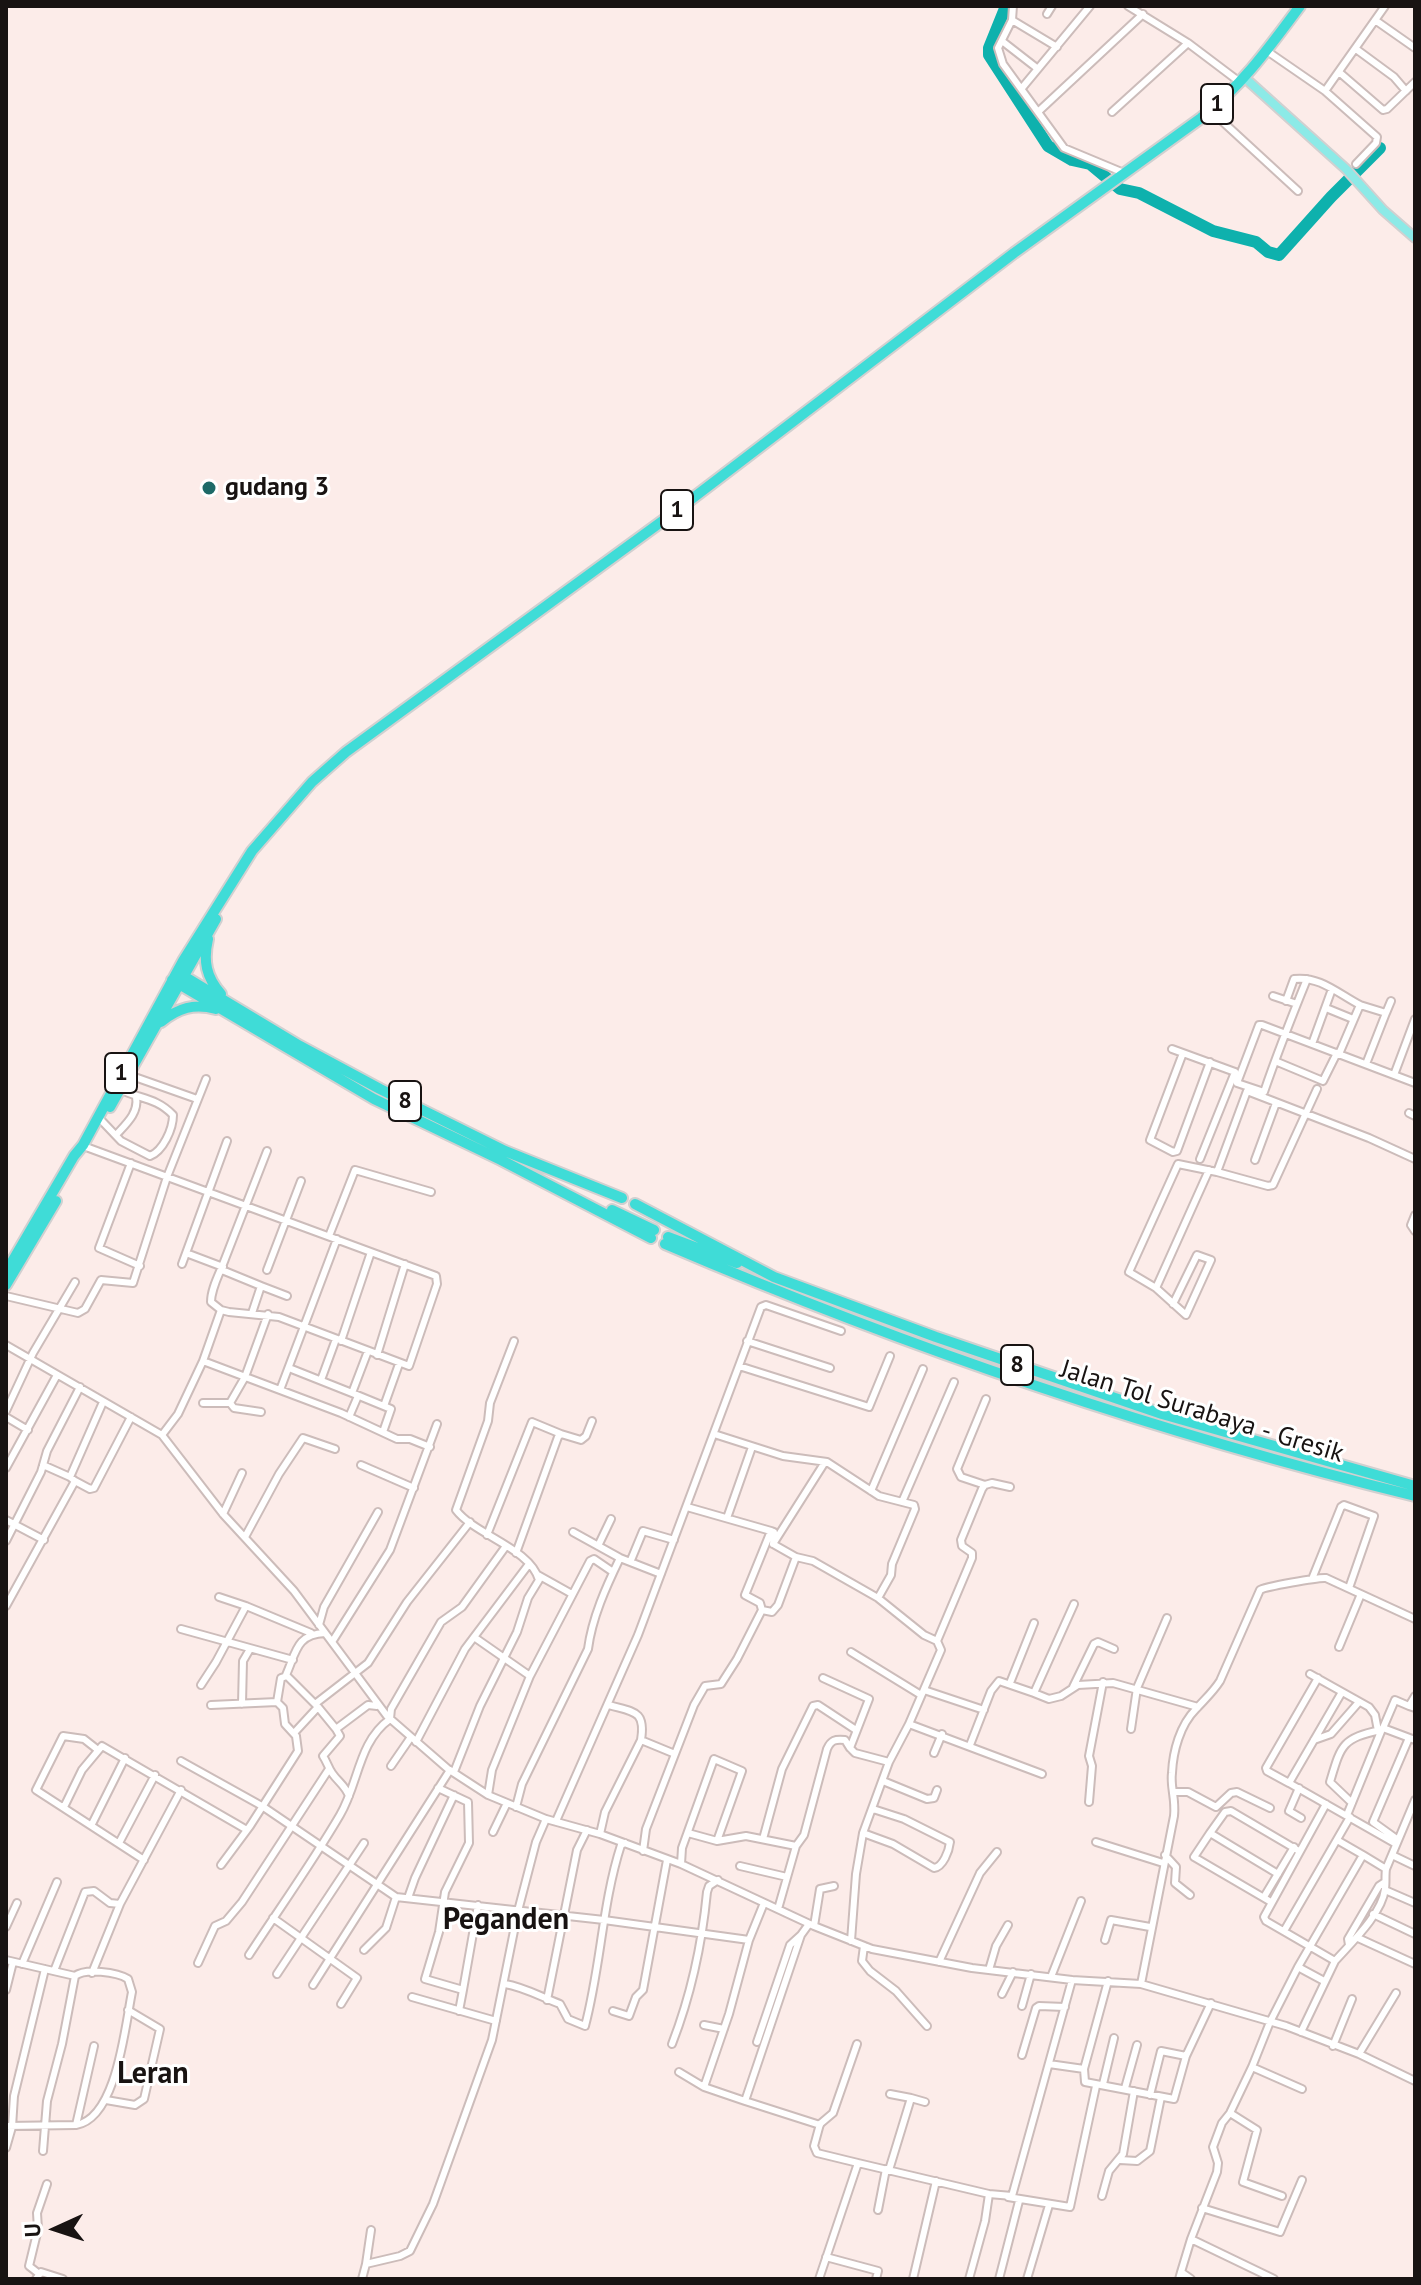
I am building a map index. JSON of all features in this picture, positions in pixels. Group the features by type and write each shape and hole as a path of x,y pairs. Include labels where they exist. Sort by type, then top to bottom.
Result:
{"highway":[{"name":"1","path":"6,1272 83,1145 252,851 312,782 346,752 672,514 1014,253 1210,110 1243,80 1300,6"},
{"name":"1","path":"6,1285 121,1090 178,978 211,929 256,853 258,844"},
{"path":"155,1027 172,1014 190,1006 224,1006 208,975 206,950 211,929"},
{"name":"8","path":"178,978 380,1089 505,1151 622,1198"},
{"name":"8","path":"224,1006 279,1045 374,1099 652,1234 505,1151"},
{"name":"Jalan Tol Surabaya - Gresik","path":"635,1204 774,1277"},
{"name":"Jalan Tol Surabaya - Gresik","path":"1415,1486 1340,1467 1117,1400 667,1240 768,1288 877,1330 1096,1406 1415,1496"}],"main road":[{"path":"1243,80 1346,169 1383,210 1415,238"}],"street":[{"path":"1013,6 1012,20 998,48 999,56 1064,148 1124,173"},
{"path":"1047,14 1052,6"},
{"path":"1022,88 1090,6"},
{"path":"1325,91 1385,6"},
{"path":"1133,7 1243,80"},
{"path":"1039,111 1143,14"},
{"path":"1012,20 1057,47"},
{"path":"1375,20 1415,48"},
{"path":"1002,41 1038,69"},
{"path":"1112,112 1188,43"},
{"path":"1339,72 1383,110 1411,86 1356,49"},
{"path":"1267,51 1325,91 1377,137 1376,143 1356,164"},
{"path":"1210,110 1298,191"},
{"path":"1286,1001 1294,979 1307,979 1322,981 1360,1005 1386,1013"},
{"path":"1237,1072 1237,1083 1264,1092 1307,979"},
{"path":"1312,1044 1332,989"},
{"path":"1273,996 1297,1004"},
{"path":"1366,1064 1391,1001"},
{"path":"1275,1061 1323,1081 1360,1005"},
{"path":"1326,1008 1353,1019"},
{"path":"1394,1075 1415,1019"},
{"path":"1200,1159 1257,1026 1262,1025 1415,1083"},
{"path":"1172,1049 1237,1072"},
{"path":"1183,1053 1150,1140 1173,1152 1177,1151 1210,1062"},
{"path":"129,1075 197,1099"},
{"path":"6,1296 81,1313 101,1280 132,1284 167,1177 206,1079"},
{"path":"1173,1304 1197,1255 1211,1260 1186,1315 1173,1304 1156,1288 1129,1272 1178,1164 1273,1185 1285,1153 1317,1089"},
{"path":"101,1120 132,1148 150,1156 156,1154 165,1141 173,1125 173,1115 161,1103 121,1090"},
{"path":"1156,1288 1213,1171 1246,1092 1369,1138 1415,1159"},
{"path":"116,1135 130,1120 136,1108 136,1097"},
{"path":"1255,1160 1276,1103"},
{"path":"182,1264 227,1141"},
{"path":"86,1147 131,1163 167,1177 246,1206 286,1221 433,1274 438,1280 408,1367 268,1314 221,1310 214,1306 210,1298 222,1268 246,1206 267,1151"},
{"path":"131,1163 99,1248 140,1266"},
{"path":"280,1390 305,1327 355,1170 431,1192"},
{"path":"267,1270 301,1181"},
{"path":"1415,1215 1411,1227 1415,1231"},
{"path":"321,1380 371,1252"},
{"path":"186,1253 287,1296"},
{"path":"377,1355 405,1264"},
{"path":"6,1411 30,1360 75,1282"},
{"path":"252,1313 261,1286"},
{"path":"556,1821 609,1705 763,1305 841,1331"},
{"path":"162,1435 178,1414 203,1361 221,1310"},
{"path":"230,1403 245,1377 268,1314"},
{"path":"514,1341 490,1403 488,1421 456,1510 516,1553 538,1575 572,1594"},
{"path":"747,1341 830,1368"},
{"path":"6,1345 162,1435 223,1514 294,1591 377,1706 452,1771 488,1795 546,1819 600,1834 681,1864 864,1946 989,1970 1141,1984 1301,2032 1359,2054 1415,2081"},
{"path":"349,1417 368,1351"},
{"path":"739,1366 869,1407 890,1356"},
{"path":"203,1361 349,1417 397,1439 410,1439 430,1447"},
{"path":"384,1406 399,1364"},
{"path":"289,1368 391,1409 383,1432"},
{"path":"871,1491 923,1369"},
{"path":"6,1468 57,1375"},
{"path":"902,1502 954,1382"},
{"path":"6,1541 80,1387"},
{"path":"986,1399 957,1469 961,1477 985,1485 992,1483 1010,1487"},
{"path":"6,1606 44,1540 103,1402"},
{"path":"203,1403 230,1403"},
{"path":"230,1403 234,1408 261,1412"},
{"path":"6,1417 28,1430"},
{"path":"43,1465 90,1489 94,1488 131,1417"},
{"path":"487,1535 532,1422 581,1440 592,1421"},
{"path":"332,1642 390,1550 437,1424"},
{"path":"516,1553 561,1434"},
{"path":"714,1434 792,1458 825,1462 871,1491 915,1508 892,1564 891,1575 878,1598"},
{"path":"245,1537 279,1474 303,1438 335,1449"},
{"path":"727,1518 752,1447"},
{"path":"773,1544 825,1462"},
{"path":"361,1465 414,1488"},
{"path":"223,1514 242,1473"},
{"path":"937,1641 972,1558 972,1553 962,1546 961,1540 985,1485"},
{"path":"1312,1579 1344,1505 1374,1516 1349,1588"},
{"path":"687,1507 774,1532 773,1544"},
{"path":"319,1625 324,1607 378,1512"},
{"path":"598,1546 611,1519"},
{"path":"6,1520 44,1540"},
{"path":"294,1733 317,1705 368,1663 407,1602 470,1522"},
{"path":"631,1560 643,1531 674,1540"},
{"path":"643,1851 646,1829 701,1692 707,1686 721,1684 762,1610 760,1603 745,1594 771,1531"},
{"path":"573,1532 620,1558 661,1574"},
{"path":"773,1544 796,1557 813,1561 878,1598 924,1635 937,1641 941,1650 889,1762 863,1833 856,1874 851,1941"},
{"path":"249,1955 349,1796 368,1745 377,1728 390,1719 391,1709 441,1622 462,1607 506,1546"},
{"path":"762,1610 772,1612 778,1605 796,1557"},
{"path":"516,1807 522,1784 588,1649 589,1636 620,1558"},
{"path":"488,1795 492,1770 530,1676 591,1559 613,1572"},
{"path":"391,1766 414,1740 474,1637 529,1564"},
{"path":"313,1985 438,1788 452,1771 520,1626 527,1601 539,1580 538,1575"},
{"path":"1141,1984 1174,1816 1172,1771 1180,1735 1220,1681 1260,1590 1266,1586 1326,1578 1415,1619"},
{"path":"1339,1647 1361,1594"},
{"path":"219,1597 311,1633 325,1633"},
{"path":"1034,1693 1074,1604"},
{"path":"201,1685 246,1606"},
{"path":"1131,1729 1137,1688 1167,1618"},
{"path":"1010,1683 1034,1623"},
{"path":"181,1629 293,1660"},
{"path":"277,1702 281,1678 286,1675 298,1646 311,1633"},
{"path":"474,1637 530,1676"},
{"path":"970,1745 991,1691 999,1681 1049,1699 1061,1696 1073,1687 1094,1644 1098,1642 1114,1649"},
{"path":"242,1704 243,1661 250,1649"},
{"path":"851,1652 922,1693 984,1710"},
{"path":"1310,1674 1373,1712 1381,1730"},
{"path":"198,1963 215,1926 226,1921 242,1902 329,1769 330,1764 323,1757 340,1736 317,1705 286,1675"},
{"path":"823,1678 869,1699 850,1748"},
{"path":"1318,1678 1267,1771 1397,1842"},
{"path":"1073,1687 1103,1682 1137,1688 1198,1707"},
{"path":"1089,1802 1092,1766 1089,1756 1103,1682"},
{"path":"1289,1783 1342,1692"},
{"path":"1284,1931 1349,1816 1395,1700 1412,1707 1415,1696"},
{"path":"211,1705 277,1702 283,1708 285,1724 294,1733 298,1751 221,1865"},
{"path":"1314,1740 1331,1734 1359,1702"},
{"path":"336,1729 368,1705 377,1706"},
{"path":"600,1834 605,1812 641,1740 643,1728 640,1716 609,1705"},
{"path":"763,1839 782,1769 813,1706 818,1705 856,1730"},
{"path":"909,1724 1042,1774"},
{"path":"1352,1803 1331,1786 1330,1781 1346,1742 1357,1735 1381,1730 1412,1739 1373,1822 1397,1842"},
{"path":"934,1753 942,1734"},
{"path":"98,1750 84,1739 66,1736 61,1739 35,1788 144,1860"},
{"path":"641,1740 675,1754"},
{"path":"778,1909 796,1846 804,1835 830,1742 845,1740 855,1753 889,1762"},
{"path":"64,1807 82,1770 104,1746 247,1830"},
{"path":"92,1824 125,1758"},
{"path":"681,1864 682,1848 712,1759 742,1771 717,1841"},
{"path":"181,1761 262,1806 396,1897 654,1926 749,1940"},
{"path":"329,1769 349,1796"},
{"path":"119,1843 155,1775"},
{"path":"883,1781 927,1799 934,1798 937,1790"},
{"path":"438,1788 468,1802 469,1843 445,1892 439,1932 425,1978 463,1990"},
{"path":"1299,1788 1289,1811 1301,1818"},
{"path":"92,1973 120,1904 181,1790"},
{"path":"1175,1792 1188,1792 1216,1807 1231,1793 1237,1792 1270,1808"},
{"path":"408,1898 454,1795"},
{"path":"1301,2032 1335,1961 1358,1938 1373,1914 1385,1886 1386,1869 1415,1800"},
{"path":"493,1832 507,1803"},
{"path":"1268,1900 1326,1804"},
{"path":"863,1833 893,1844 934,1868 942,1864 950,1846 950,1842 930,1831 873,1809"},
{"path":"1268,1900 1194,1856 1229,1810 1297,1849"},
{"path":"366,2264 400,2256 413,2248 433,2204 492,2040 518,1911 536,1842 546,1819"},
{"path":"547,2000 577,1850 587,1830"},
{"path":"688,1833 704,1840 746,1836 796,1846"},
{"path":"1210,1833 1278,1874"},
{"path":"1337,1840 1386,1869"},
{"path":"1096,1842 1164,1859 1176,1867 1175,1883 1190,1895"},
{"path":"277,1974 364,1843"},
{"path":"505,1984 520,1986 560,2004 568,2019 585,2026 600,1955 612,1872 621,1845 625,1843"},
{"path":"1297,1849 1278,1874 1264,1919 1335,1961"},
{"path":"939,1962 980,1873 997,1852"},
{"path":"1191,2279 1180,2276 1218,2168 1213,2147 1222,2123 1230,2113 1298,1967 1363,1855"},
{"path":"1392,1855 1415,1866"},
{"path":"613,2011 629,2016 636,1997 643,1990 667,1860"},
{"path":"740,1866 787,1877"},
{"path":"672,2044 683,2016 702,1932 707,1892 709,1886 718,1880"},
{"path":"22,1964 57,1882"},
{"path":"757,2042 797,1938 812,1925 820,1889 834,1886"},
{"path":"1349,1945 1348,1939 1379,1886 1385,1886 1415,1903"},
{"path":"54,1971 85,1892 94,1891 110,1903 120,1904"},
{"path":"364,1950 386,1928 396,1897"},
{"path":"1051,1977 1081,1901"},
{"path":"6,1927 17,1903"},
{"path":"704,2087 749,1940 764,1903"},
{"path":"459,2011 478,1905"},
{"path":"1373,1914 1415,1934"},
{"path":"273,1918 357,1980 341,2004"},
{"path":"1105,1940 1111,1920 1150,1927"},
{"path":"989,1970 996,1946 1008,1925"},
{"path":"1358,1938 1415,1964"},
{"path":"864,1946 862,1961 896,1991 927,2026"},
{"path":"6,1990 9,1961 75,1976"},
{"path":"1298,1967 1324,1981"},
{"path":"6,2148 14,2096 45,1969"},
{"path":"9,2127 43,2126 76,2125 89,2121 106,2100 132,1992 128,1979 118,1974 79,1972 75,1976 43,2126 43,2151"},
{"path":"745,2101 784,1972"},
{"path":"1002,1994 1013,1972"},
{"path":"1022,2006 1031,1974"},
{"path":"1008,2197 1015,2192 1072,1980"},
{"path":"1108,1981 1084,2069 1085,2082 1099,2085 1176,2099 1186,2056 1211,2003"},
{"path":"1359,2054 1396,1993"},
{"path":"412,1997 496,2021"},
{"path":"1333,2046 1352,1999"},
{"path":"1022,2055 1036,2008 1065,2007"},
{"path":"106,2100 135,2105 144,2099 160,2029 128,2010"},
{"path":"704,2025 724,2029"},
{"path":"857,2044 833,2113 820,2125 814,2146 817,2153 1019,2201 1070,2207 1099,2085 1114,2038"},
{"path":"1125,2088 1137,2045"},
{"path":"76,2125 94,2046"},
{"path":"1150,2095 1161,2051 1186,2056"},
{"path":"1049,2064 1084,2069"},
{"path":"1252,2067 1302,2089"},
{"path":"679,2072 704,2087 820,2125"},
{"path":"1102,2196 1109,2171 1120,2160 1134,2091"},
{"path":"890,2094 925,2102"},
{"path":"1120,2160 1137,2161 1150,2151 1161,2097"},
{"path":"878,2210 911,2098"},
{"path":"1230,2113 1257,2130 1243,2182 1282,2196"},
{"path":"819,2279 858,2163"},
{"path":"1202,2208 1280,2232 1302,2180"},
{"path":"913,2279 936,2181"},
{"path":"47,2184 37,2213 38,2229 29,2266 37,2276 43,2272 61,2279"},
{"path":"969,2279 989,2194"},
{"path":"999,2279 1019,2201"},
{"path":"1027,2279 1049,2205"},
{"path":"362,2279 371,2230"},
{"path":"1191,2239 1274,2279"},
{"path":"826,2257 878,2271 876,2279"}],"waterway":[{"path":"1006,6 989,55 1048,146 1072,160 1090,164 1120,189 1139,193 1213,231 1256,242 1268,252 1279,255 1380,148"}],"place":[{"name":"gudang 3","path":"209,488"}],"district":[{"name":"Peganden","path":"506,1920"},
{"name":"Leran","path":"153,2074"}]}
